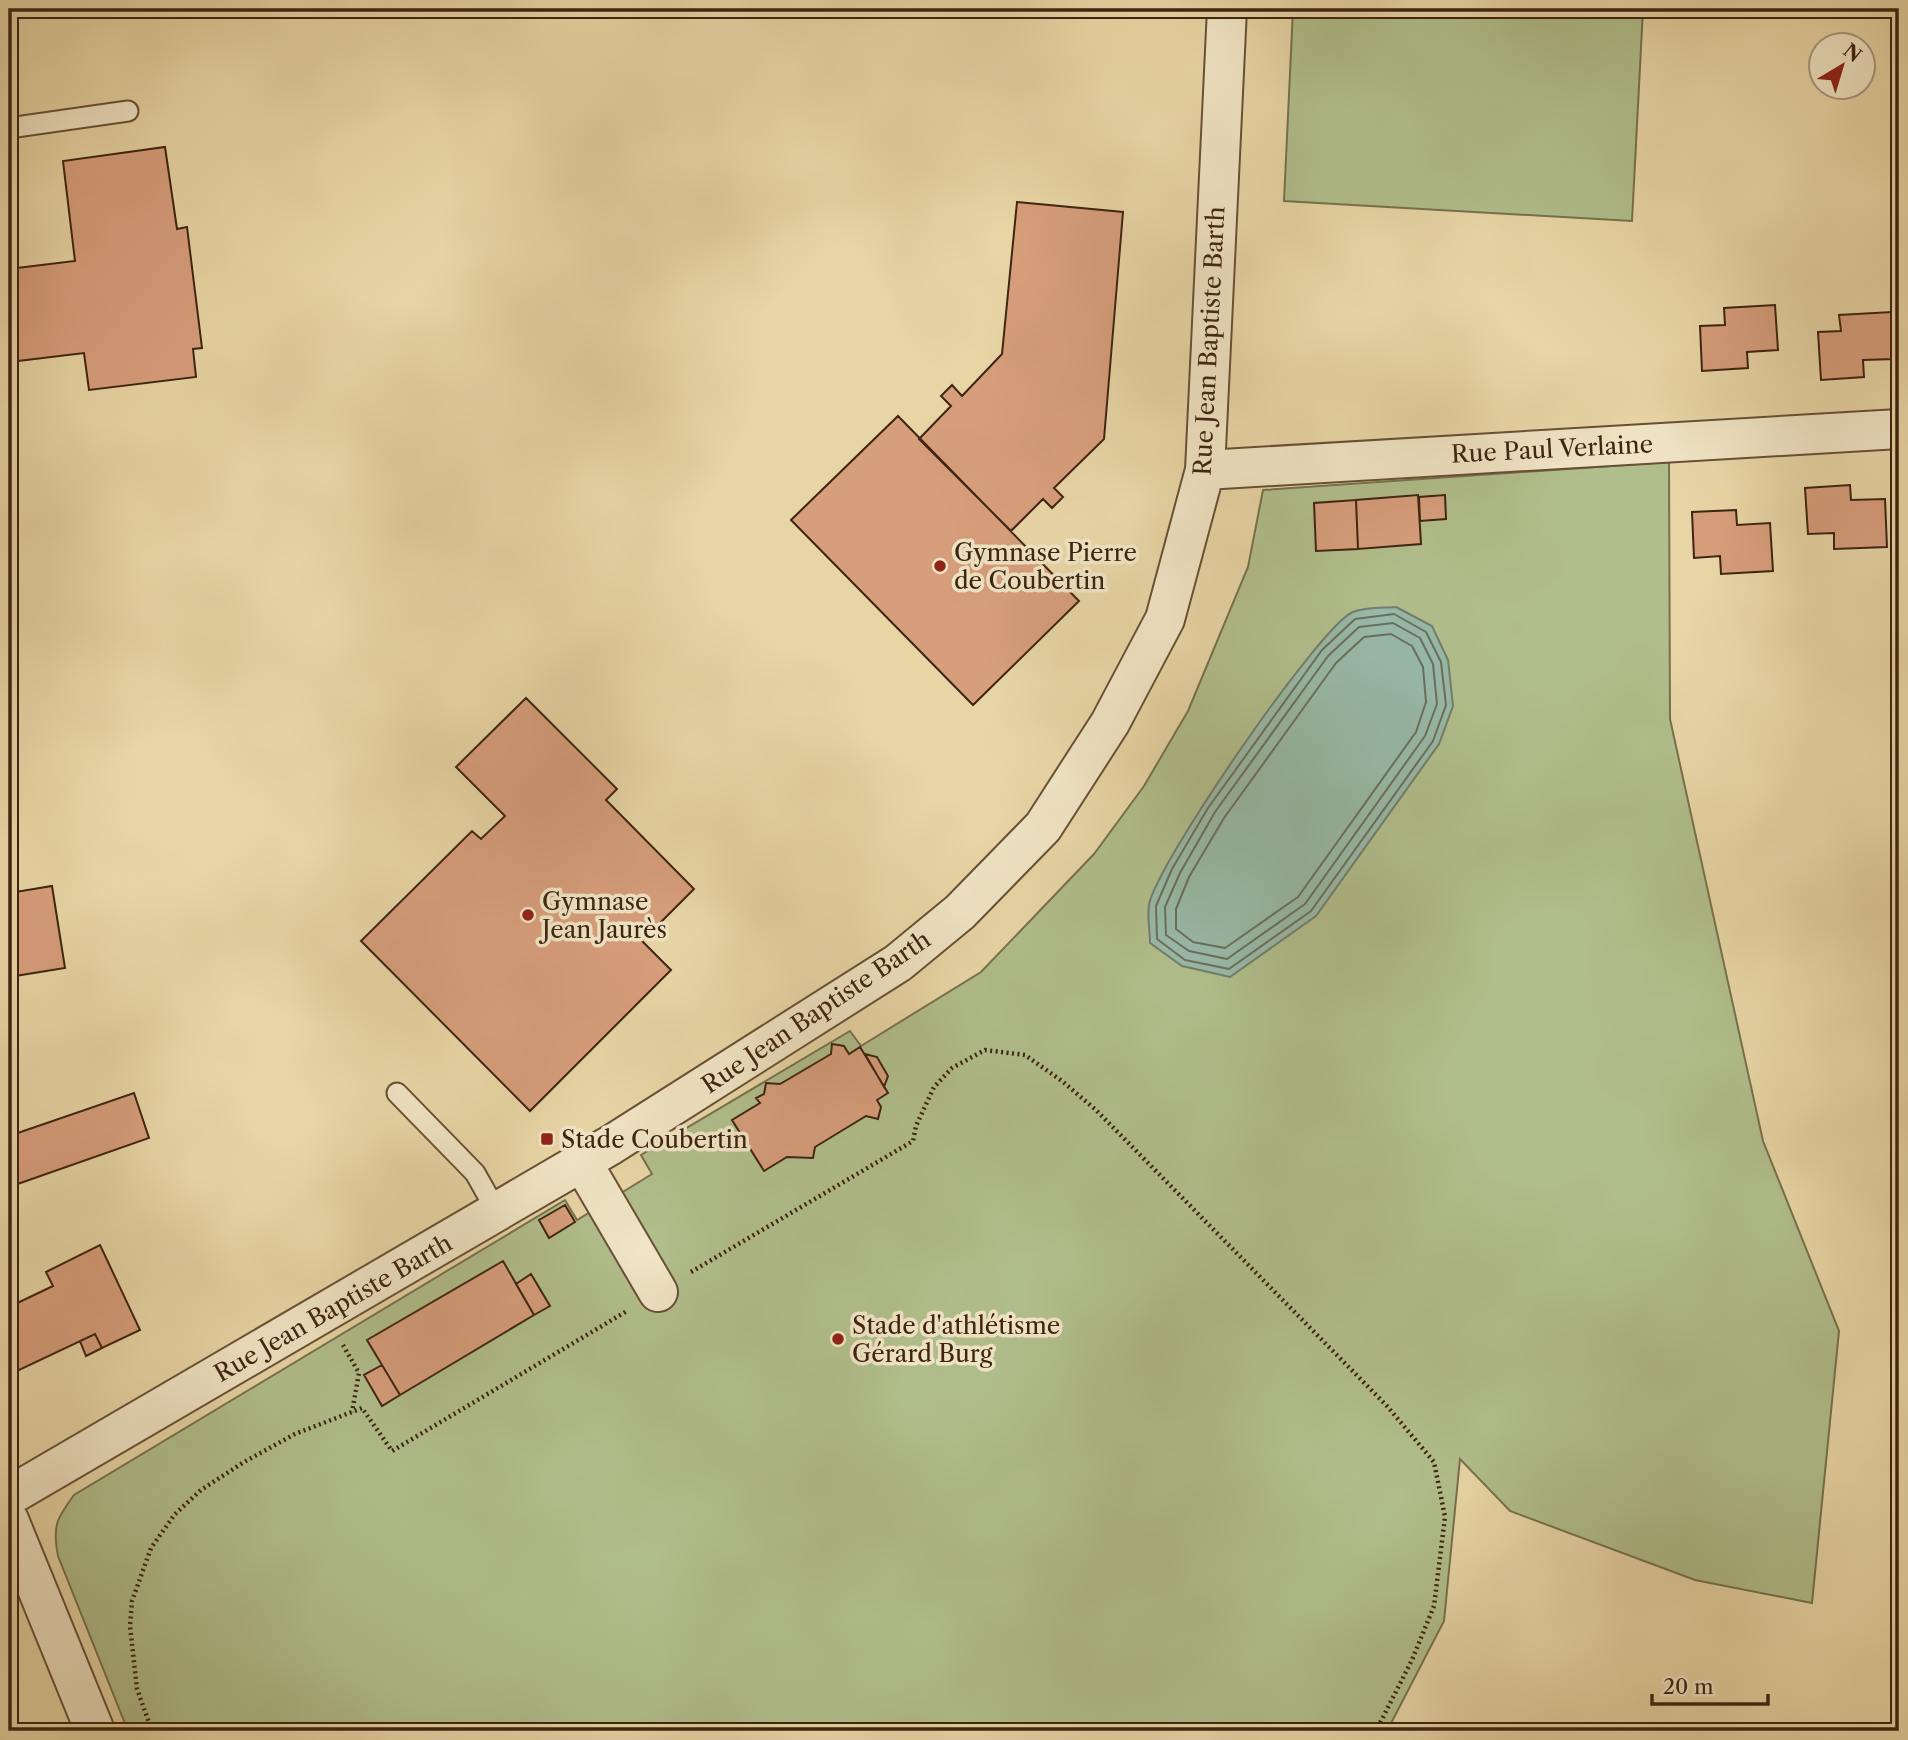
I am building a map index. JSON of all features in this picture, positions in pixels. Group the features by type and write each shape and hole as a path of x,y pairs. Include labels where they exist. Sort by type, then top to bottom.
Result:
{"street":[{"name":"Rue Jean Baptiste Barth","path":"9,1496 582,1162 898,963 960,912 1043,827 1110,723 1165,619 1205,470 1227,9"},
{"name":"Rue Paul Verlaine","path":"1205,470 1899,429"},
{"path":"582,1162 658,1292"},
{"path":"9,1520 95,1731"}],"lane":[{"path":"9,128 128,111"},
{"path":"397,1093 475,1173 497,1212"}],"path":[{"path":"152,1731 137,1689 130,1626 132,1601 151,1548 175,1514 201,1490 295,1434 362,1408 392,1451 913,1141 916,1126 934,1087 952,1069 985,1049 1025,1055 1062,1081 1096,1110 1387,1406 1434,1462 1444,1517 1434,1606 1412,1660 1380,1723 1373,1731"},
{"path":"343,1345 359,1373 352,1413"}],"green space":[{"path":"1293,9 1643,9 1632,221 1284,201"},
{"path":"1669,462 1670,719 1763,1141 1839,1331 1812,1603 1695,1580 1510,1511 1460,1459 1444,1621 1387,1731 128,1731 58,1556 57,1523 74,1495 565,1200 577,1220 652,1174 641,1155 850,1031 861,1046 981,972 1094,854 1144,786 1188,711 1248,567 1263,490"}],"water":[{"path":"1396,607 1432,626 1448,660 1453,706 1439,744 1316,916 1230,977 1182,966 1150,943 1148,919 1149,905 1158,882 1179,845 1207,799 1276,700 1335,627 1358,610"}],"building":[{"path":"165,147 177,229 187,227 202,348 193,349 196,377 89,390 84,353 9,362 9,269 75,261 63,161"},
{"path":"1017,202 1123,212 1104,439 1054,488 1063,497 1052,508 1043,499 1011,531 919,439 951,406 941,396 952,385 962,396 1002,354"},
{"path":"1775,305 1778,350 1747,352 1748,368 1702,371 1700,326 1725,325 1724,308"},
{"path":"1892,312 1895,359 1863,360 1864,377 1821,380 1818,332 1841,331 1839,315"},
{"name":"Gymnase Pierre de Coubertin","path":"898,416 1079,601 973,705 791,520"},
{"path":"1850,485 1851,500 1885,499 1887,547 1834,549 1834,533 1808,534 1805,488"},
{"path":"1418,495 1421,544 1358,549 1356,500"},
{"path":"1445,495 1446,519 1420,521 1419,497"},
{"path":"1356,500 1358,549 1316,551 1314,503"},
{"path":"1736,510 1737,525 1770,523 1773,571 1721,574 1720,556 1694,558 1692,512"},
{"name":"Gymnase Jean Jaurès","path":"526,698 617,789 606,800 694,889 642,941 671,970 530,1111 361,941 472,831 481,839 505,816 456,767"},
{"path":"52,886 65,968 9,977 9,893"},
{"path":"832,1044 844,1046 849,1054 860,1047 888,1093 877,1100 881,1107 878,1119 866,1116 815,1147 813,1158 787,1157 764,1171 732,1120 760,1103 756,1098 764,1094 766,1083 780,1084 831,1054"},
{"path":"865,1054 877,1057 888,1076 884,1087"},
{"path":"134,1093 149,1138 9,1187 9,1136"},
{"path":"565,1205 575,1222 549,1238 539,1220"},
{"path":"100,1245 140,1330 102,1348 95,1334 17,1371 9,1354 9,1307 53,1286 46,1272"},
{"path":"503,1261 534,1315 400,1395 367,1340"},
{"path":"531,1274 550,1306 534,1315 516,1284"},
{"path":"95,1334 102,1348 86,1356 80,1341"},
{"path":"382,1365 400,1395 382,1406 364,1375"}],"place":[{"name":"Gymnase Pierre de Coubertin","path":"940,566"},
{"name":"Gymnase Jean Jaurès","path":"528,915"},
{"name":"Stade Coubertin","path":"547,1139"},
{"name":"Stade d'athlétisme Gérard Burg","path":"838,1339"}]}
